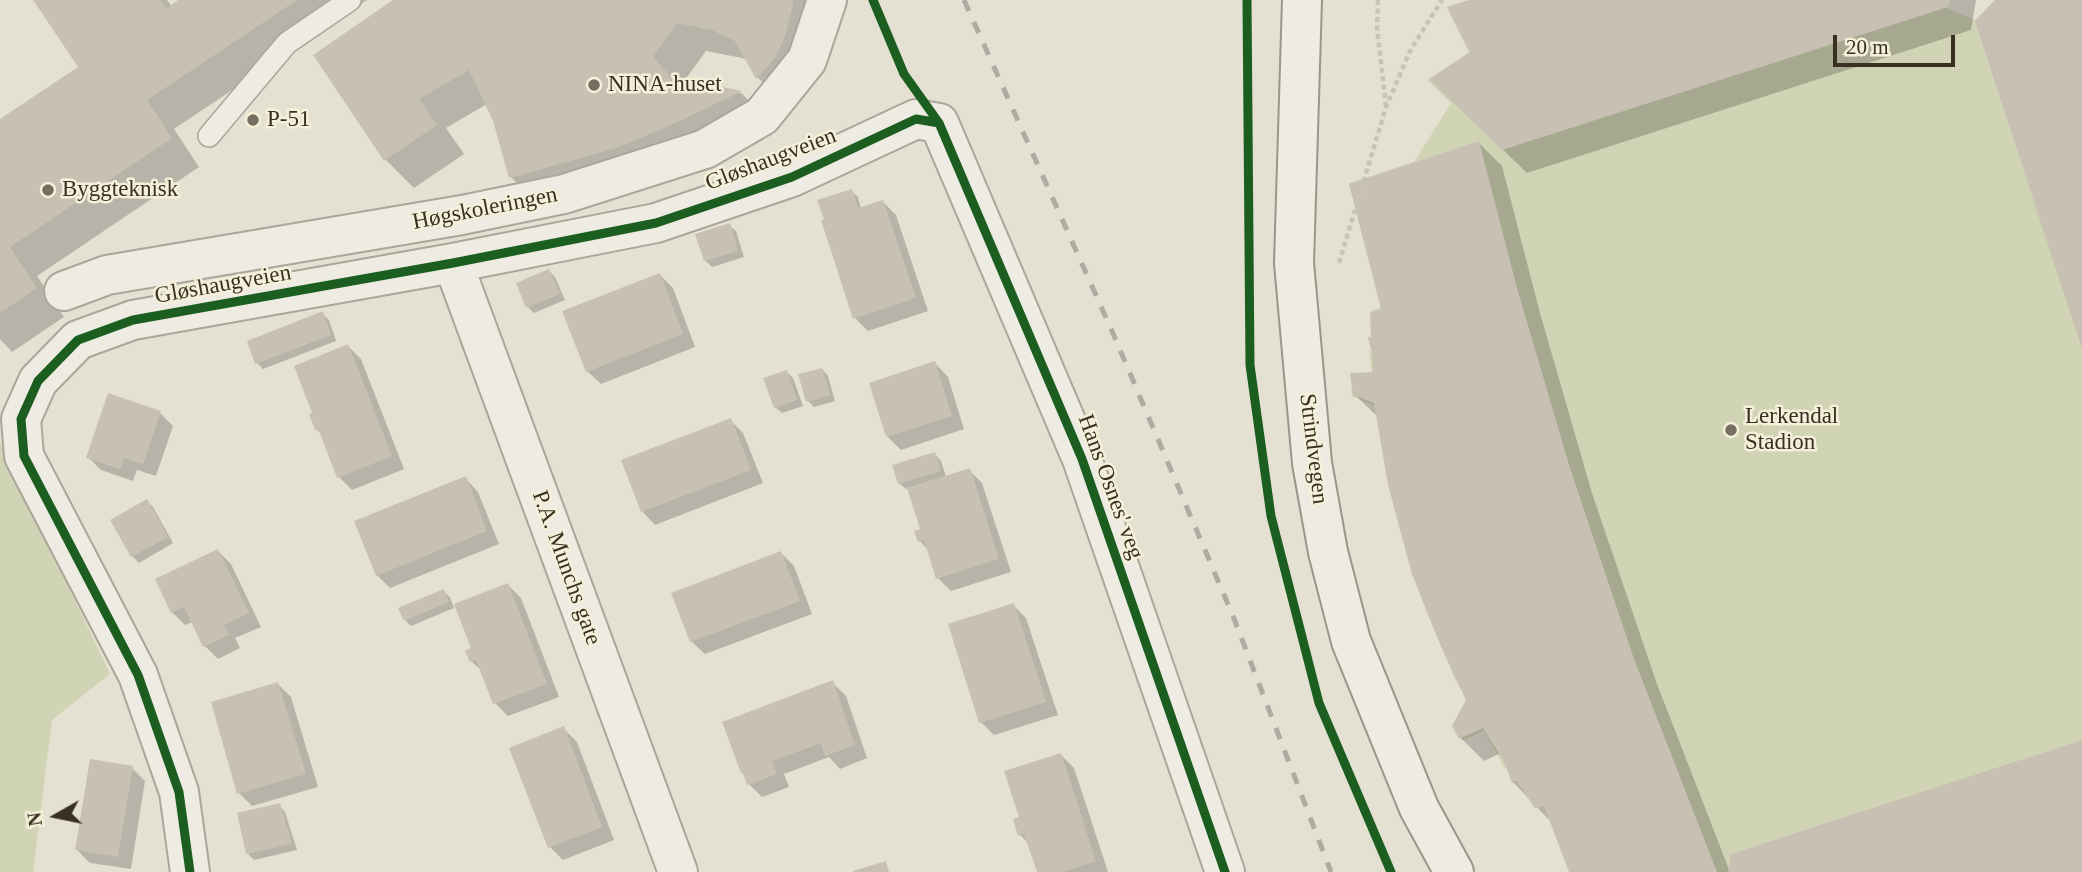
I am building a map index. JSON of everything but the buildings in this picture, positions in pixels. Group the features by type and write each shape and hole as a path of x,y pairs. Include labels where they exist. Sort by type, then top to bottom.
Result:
{"street":[{"name":"Høgskoleringen","path":"64,290 107,275 462,215 564,194 705,149 762,116 807,60 827,0"},
{"name":"Strindvegen","path":"1302,0 1294,263 1312,463 1328,552 1351,641 1419,808 1454,872"},
{"name":"Gløshaugveien","path":"190,872 179,792 138,675 24,456 20,418 38,382 78,340 133,320 453,263 656,223 792,177 916,119 939,124"},
{"name":"Hans Osnes' veg","path":"939,124 1082,459 1222,871"},
{"name":"P.A. Munchs gate","path":"453,263 678,872"}],"lane":[{"path":"209,136 287,43 350,0"}],"path":[{"path":"1378,0 1377,28 1386,107"},
{"path":"1339,262 1386,107 1411,49 1442,0"}],"green space":[{"name":"Lerkendal Stadion","path":"1471,0 1949,0 1948,9 1975,20 1995,0 2082,0 2082,872 1570,872 1544,805 1535,808 1518,782 1512,783 1507,769 1484,730 1462,741 1453,725 1467,700 1453,675 1407,556 1375,406 1352,396 1351,378 1372,375 1368,337 1372,336 1371,311 1382,307 1349,183 1414,162 1451,103 1427,80 1469,53 1447,8"},
{"path":"0,442 110,674 52,720 33,872 0,872"}],"railway":[{"path":"964,0 1112,331 1233,616 1331,872"}],"cycle path":[{"path":"873,0 904,74 939,123 1082,459 1225,872"},
{"path":"1247,0 1250,365 1271,516 1319,703 1391,872"},
{"path":"190,872 179,792 138,675 24,456 21,419 38,381 78,340 133,320 453,263 656,223 792,177 916,119 939,123"}],"place":[{"name":"NINA-huset","path":"594,85"},
{"name":"P-51","path":"253,120"},
{"name":"Byggteknisk","path":"48,190"},
{"name":"Lerkendal Stadion","path":"1731,430"}]}
